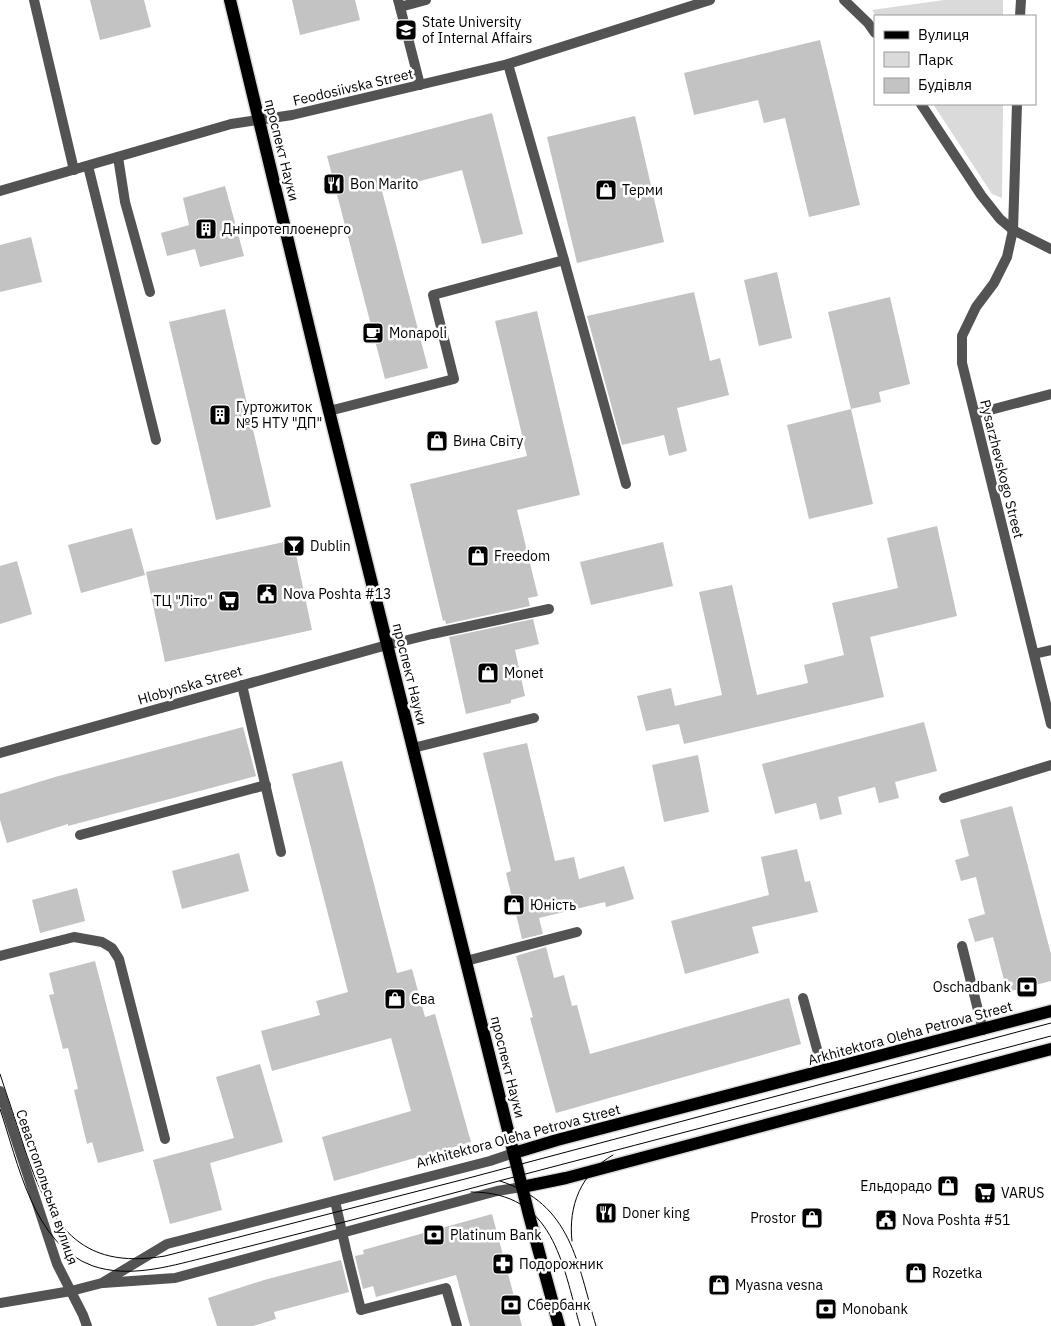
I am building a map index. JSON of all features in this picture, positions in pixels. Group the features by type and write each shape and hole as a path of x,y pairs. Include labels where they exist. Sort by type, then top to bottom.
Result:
{"main road":[{"name":"проспект Науки","path":"230,0 329,411 522,1187 559,1326"},
{"name":"Arkhitektora Oleha Petrova Street","path":"514,1153 557,1140 1051,1011"},
{"path":"522,1187 566,1178 1051,1049"}],"street":[{"path":"34,0 74,170"},
{"path":"420,86 399,4 426,0"},
{"name":"Feodosiivska Street","path":"0,191 231,124 292,114 420,86 508,64 710,0"},
{"path":"844,0 868,23 874,32"},
{"path":"1020,0 1020,15"},
{"path":"508,64 626,484"},
{"path":"922,105 981,195 1000,219 1013,230 1051,249"},
{"name":"Pysarzhevskogo Street","path":"1017,105 1013,230 1007,257 994,283 976,307 962,336 962,363 1051,724"},
{"path":"118,157 125,202 150,292"},
{"path":"88,166 156,440"},
{"path":"329,411 454,379 433,295 564,260"},
{"path":"975,414 1051,394"},
{"name":"Hlobynska Street","path":"0,753 388,645 549,609"},
{"path":"1034,654 1051,650"},
{"path":"242,685 281,852"},
{"path":"413,748 534,718"},
{"path":"944,798 1051,765"},
{"path":"80,835 266,785"},
{"path":"466,960 577,932"},
{"path":"0,956 74,937 102,942 112,948 119,960 165,1139"},
{"path":"962,946 983,1030"},
{"path":"803,998 823,1071"},
{"name":"Севастопольська вулиця","path":"0,1091 57,1264 87,1326"},
{"name":"Arkhitektora Oleha Petrova Street","path":"0,1303 71,1291 102,1283 167,1244 490,1161 514,1153"},
{"path":"102,1283 176,1278 497,1192 522,1187"},
{"path":"335,1201 361,1310 446,1288 457,1326"}],"green space":[{"path":"944,0 1003,0 1003,15 875,15 872,10"},
{"path":"934,105 1003,105 1002,198 992,194"}],"building":[{"path":"90,0 144,0 151,27 100,40"},
{"path":"292,0 355,0 360,20 300,35"},
{"path":"820,40 860,205 809,217 785,118 764,123 758,100 694,115 684,73"},
{"path":"492,113 523,234 482,244 462,170 382,191 428,368 385,379 327,156"},
{"name":"Терми","path":"635,116 664,242 577,263 547,137"},
{"name":"Дніпротеплоенерго","path":"225,186 244,256 200,267 195,249 167,256 161,233 189,225 183,198"},
{"path":"31,237 42,282 0,292 0,245"},
{"path":"777,272 792,338 759,346 744,280"},
{"path":"694,292 710,361 720,358 729,395 677,408 687,451 669,456 664,435 622,445 587,316"},
{"path":"890,297 910,384 879,392 881,402 851,409 828,312"},
{"name":"Гуртожиток №5 НТУ \"ДП\"","path":"225,309 271,507 216,520 169,322"},
{"path":"537,311 580,495 517,510 538,596 528,598 530,606 446,624 445,620 443,621 410,484 527,456 495,321"},
{"path":"851,409 873,504 809,519 787,425"},
{"path":"937,526 957,616 870,637 884,697 684,744 679,724 646,731 637,696 671,688 675,706 722,695 699,592 732,585 757,695 808,683 804,665 844,655 832,603 898,588 887,538"},
{"path":"132,528 145,575 81,593 68,545"},
{"name":"ТЦ \"Літо\"","path":"293,540 312,630 165,662 146,572"},
{"path":"663,542 673,586 591,605 580,562"},
{"path":"17,561 32,614 0,624 0,566"},
{"name":"Monet","path":"533,619 539,644 515,650 525,696 511,700 511,703 466,714 449,637"},
{"path":"924,722 937,771 895,782 899,798 879,803 875,787 838,797 842,814 820,820 816,803 775,814 762,764"},
{"path":"243,727 256,776 68,826 68,824 7,843 0,820 0,794 55,777"},
{"path":"527,743 555,861 574,857 579,879 624,866 634,899 606,907 605,902 539,918 543,934 522,939 506,873 511,871 483,753"},
{"path":"698,755 709,812 664,822 652,765"},
{"path":"342,761 397,973 412,969 425,1017 435,1014 471,1142 334,1181 322,1137 411,1111 391,1038 272,1071 261,1031 320,1015 316,1001 348,992 292,774"},
{"path":"1012,806 1051,954 1051,981 1007,992 993,937 975,942 968,919 985,914 976,877 961,881 955,860 969,856 960,820"},
{"path":"797,849 805,882 810,881 818,912 752,927 759,953 685,974 671,921 769,895 761,857"},
{"path":"239,853 249,891 182,909 172,871"},
{"path":"77,888 85,921 40,933 32,900"},
{"path":"546,947 554,978 564,975 572,1006 577,1005 590,1054 789,998 801,1044 556,1113 530,1018 533,1017 516,956"},
{"path":"95,961 144,1151 98,1163 92,1142 87,1144 74,1090 78,1089 68,1048 63,1049 49,995 54,994 49,973"},
{"path":"260,1064 283,1142 210,1163 222,1210 170,1224 153,1160 234,1138 216,1077"},
{"path":"492,1214 522,1326 470,1326 456,1275 376,1297 373,1286 363,1289 355,1256 364,1254 363,1250"},
{"path":"341,1260 349,1292 274,1312 276,1319 253,1326 217,1326 208,1298 264,1280"}],"tram line":[{"path":"0,1074 35,1176 57,1220 72,1236 89,1248 110,1256 135,1259 165,1256 465,1179 1051,1023"},
{"path":"0,1109 31,1200 42,1221 56,1240 73,1255 93,1266 120,1271 134,1271 176,1265 305,1232 1051,1036"},
{"path":"572,1241 572,1215 579,1192 593,1171 613,1155"},
{"path":"500,1181 524,1191 543,1204 557,1220 568,1238 576,1258 596,1326"},
{"path":"471,1192 499,1195 521,1204 537,1218 550,1235 559,1256 580,1326"}],"place":[{"name":"State University of Internal Affairs","path":"406,30"},
{"name":"Bon Marito","path":"334,184"},
{"name":"Терми","path":"606,190"},
{"name":"Дніпротеплоенерго","path":"206,229"},
{"name":"Monapoli","path":"373,333"},
{"name":"Гуртожиток №5 НТУ \"ДП\"","path":"220,415"},
{"name":"Вина Світу","path":"437,441"},
{"name":"Dublin","path":"294,546"},
{"name":"Freedom","path":"478,556"},
{"name":"Nova Poshta #13","path":"267,594"},
{"name":"ТЦ \"Літо\"","path":"229,601"},
{"name":"Monet","path":"488,673"},
{"name":"Юність","path":"514,905"},
{"name":"Oschadbank","path":"1027,987"},
{"name":"Єва","path":"395,999"},
{"name":"Ельдорадо","path":"948,1186"},
{"name":"VARUS","path":"985,1193"},
{"name":"Doner king","path":"606,1213"},
{"name":"Prostor","path":"812,1218"},
{"name":"Nova Poshta #51","path":"886,1220"},
{"name":"Platinum Bank","path":"434,1235"},
{"name":"Подорожник","path":"503,1264"},
{"name":"Rozetka","path":"916,1273"},
{"name":"Myasna vesna","path":"719,1285"},
{"name":"Сбербанк","path":"511,1305"},
{"name":"Monobank","path":"826,1309"}]}
